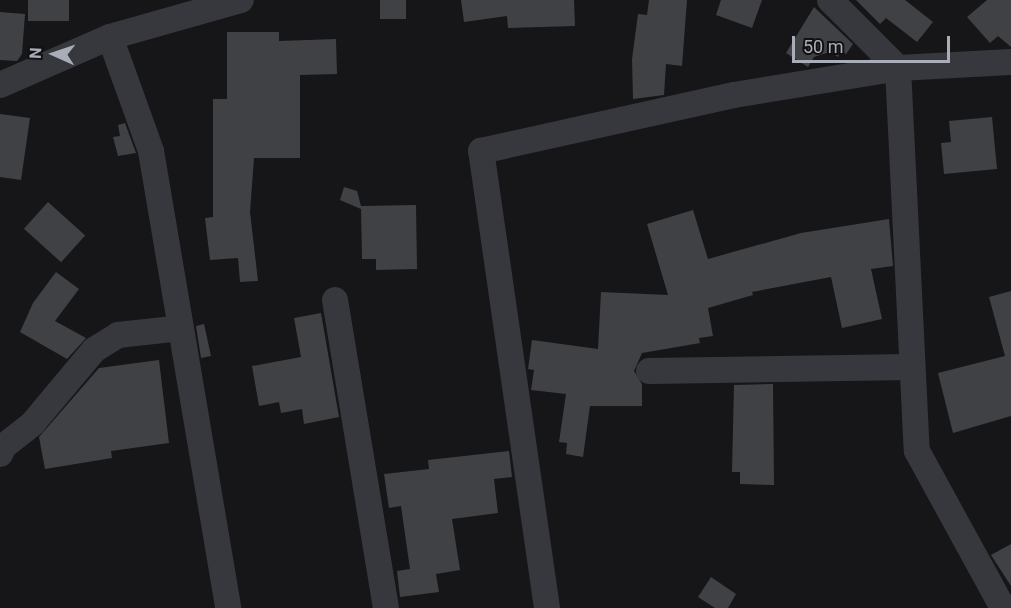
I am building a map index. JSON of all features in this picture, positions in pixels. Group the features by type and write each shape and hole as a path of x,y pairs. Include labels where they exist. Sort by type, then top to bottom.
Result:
{"street":[{"path":"0,85 110,37 241,0"},
{"path":"830,0 898,68 912,318 910,368 917,451 1003,608"},
{"path":"110,37 151,151 228,608"},
{"path":"547,608 481,151 734,95 898,68 1011,62"},
{"path":"335,300 386,608"},
{"path":"0,454 4,446 33,423 94,350 118,335 181,328"},
{"path":"649,371 910,368"}],"building":[{"path":"28,0 69,0 69,21 28,21"},
{"path":"380,0 406,0 406,19 380,19"},
{"path":"461,0 574,0 575,26 508,28 507,16 464,22"},
{"path":"649,0 687,0 682,66 666,64 664,95 633,99 632,59 638,14 647,15"},
{"path":"721,0 762,0 752,28 716,15"},
{"path":"856,0 905,0 933,22 917,42 886,18 880,24"},
{"path":"987,0 1011,0 1011,47 998,36 990,43 967,17"},
{"path":"814,7 853,44 846,54 841,51 838,57 830,52 814,57 808,67 786,53"},
{"path":"0,12 25,14 22,54 17,61 0,60"},
{"path":"227,32 279,32 279,41 336,39 337,74 300,75 300,158 254,158 250,212 258,281 240,282 238,258 210,260 205,218 213,217 213,99 227,99"},
{"path":"0,114 30,118 21,180 0,177"},
{"path":"992,117 997,169 944,174 941,143 951,142 949,121"},
{"path":"125,123 136,153 118,156 113,137 120,136 118,125"},
{"path":"344,187 357,191 361,206 416,205 417,269 376,270 376,259 362,259 361,209 340,200"},
{"path":"48,202 85,235 61,262 24,229"},
{"path":"693,210 708,259 801,233 889,219 893,266 871,269 882,319 842,328 831,277 752,292 753,295 708,308 713,336 699,338 700,343 642,353 634,371 642,384 642,406 590,406 583,457 566,454 567,443 559,442 566,394 531,390 534,370 528,369 532,340 598,349 601,292 668,295 647,224"},
{"path":"56,272 79,289 55,321 86,338 67,359 20,332 33,303"},
{"path":"1011,291 1011,416 953,433 938,373 1005,356 989,297"},
{"path":"321,313 339,417 304,424 302,409 281,413 279,402 259,406 252,366 301,357 294,318"},
{"path":"204,324 211,356 201,358 196,326"},
{"path":"159,360 169,443 111,451 112,458 45,469 39,437 99,368"},
{"path":"773,384 774,485 740,484 740,472 732,472 734,385"},
{"path":"509,451 512,477 494,479 498,513 452,519 460,570 436,574 439,592 400,597 397,571 410,569 401,506 389,508 384,474 429,469 428,460"},
{"path":"1011,544 1011,586 991,555"},
{"path":"711,577 736,594 728,608 715,608 698,597"}]}
